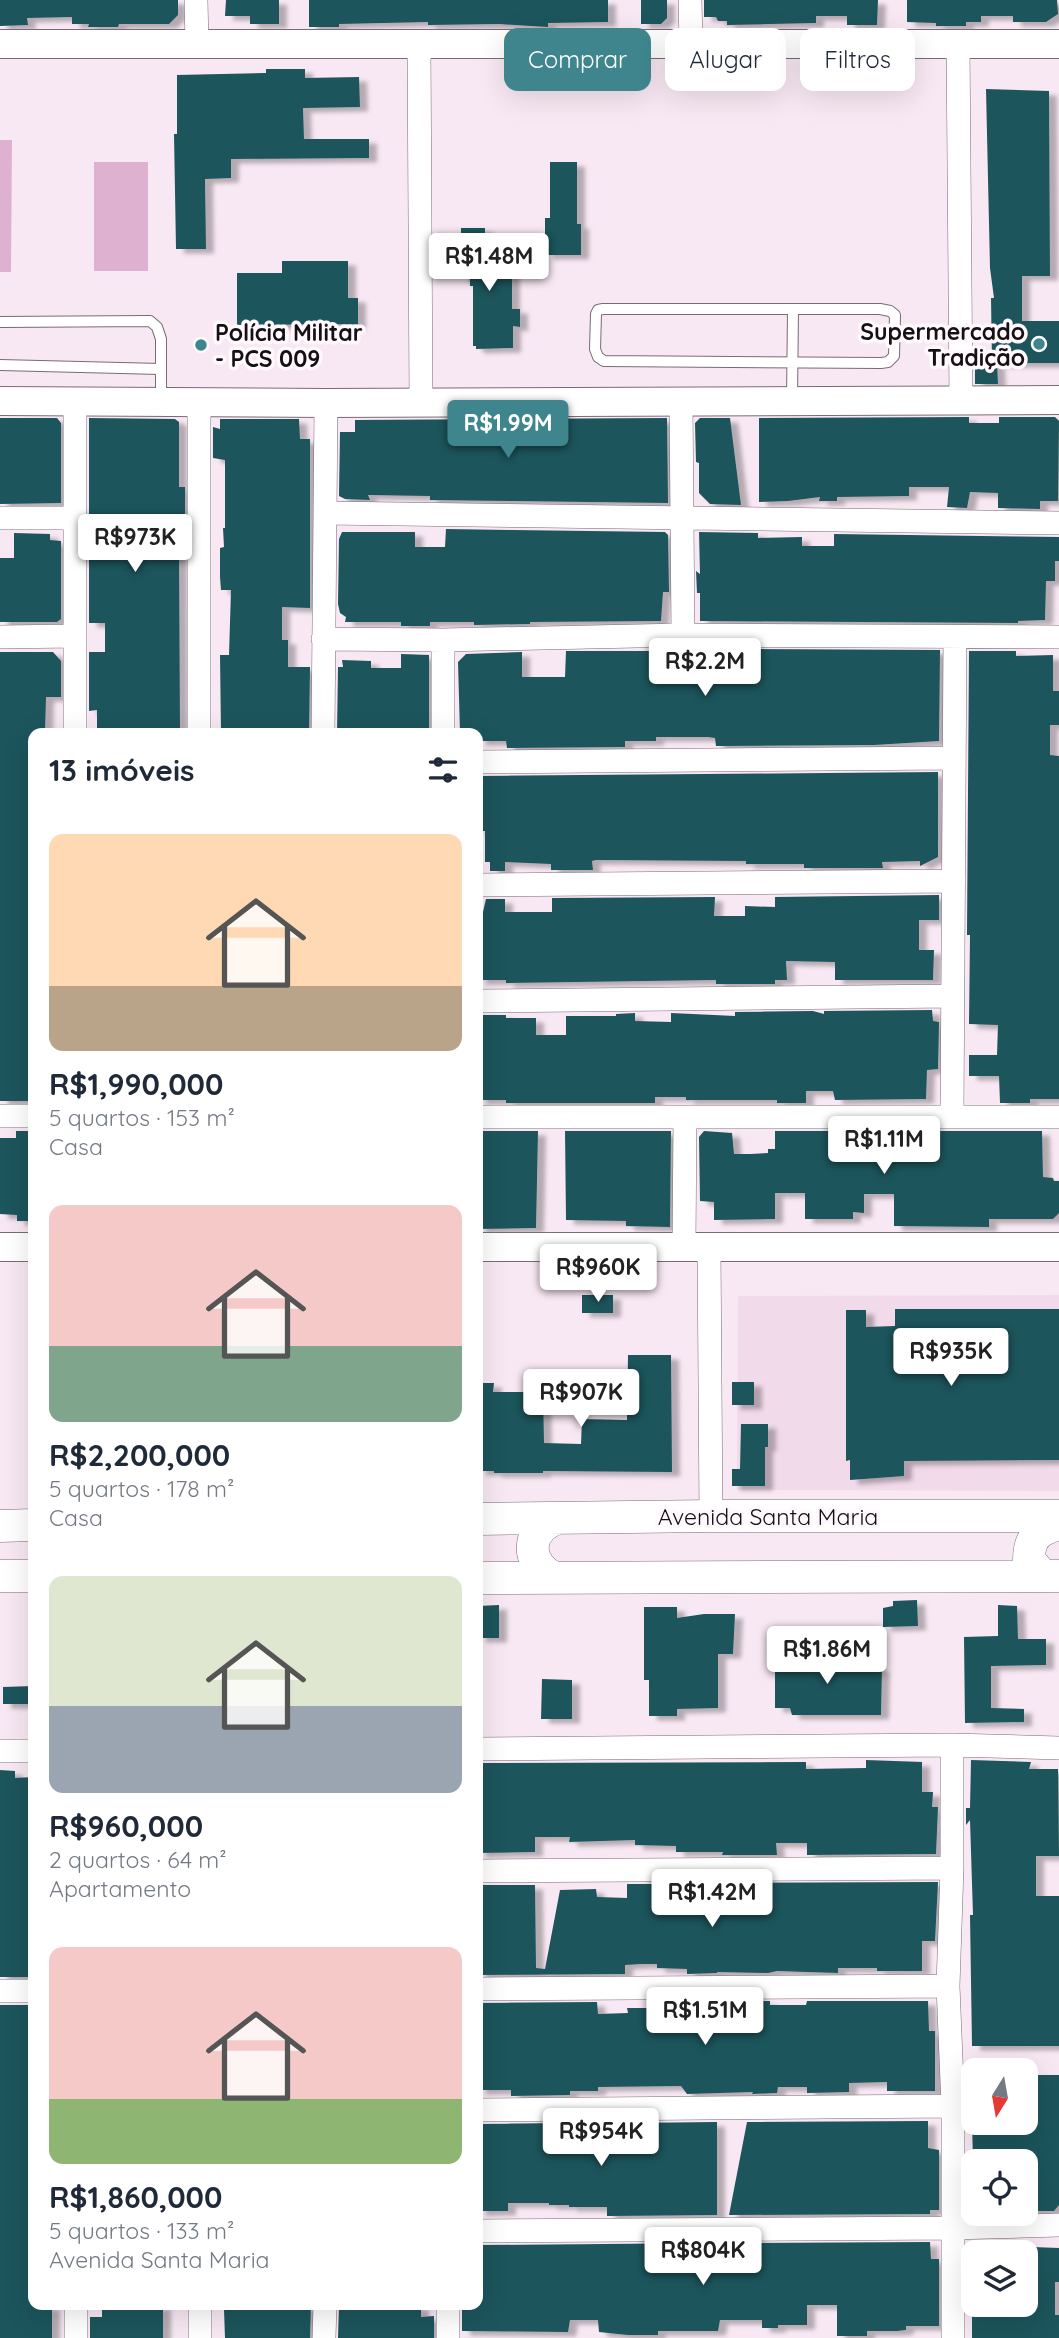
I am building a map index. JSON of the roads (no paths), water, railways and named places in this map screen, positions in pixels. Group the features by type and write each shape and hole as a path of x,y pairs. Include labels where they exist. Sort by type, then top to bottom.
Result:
{"main road":[{"name":"Avenida Santa Maria","path":"491,1519 1059,1516"},
{"path":"554,1578 545,1574 538,1566 533,1547 540,1528 548,1521 558,1518"},
{"path":"488,1578 509,1575 517,1569 525,1551 520,1531 513,1524 491,1519"},
{"path":"1051,1576 1029,1560 1030,1544 1040,1530 1059,1524"},
{"path":"0,1526 28,1525"},
{"path":"0,1576 28,1576"},
{"path":"488,1578 1051,1576"}],"street":[{"path":"196,0 197,44"},
{"path":"690,0 691,28"},
{"path":"0,44 665,44"},
{"path":"419,44 421,401"},
{"path":"786,44 1059,44"},
{"path":"958,44 961,401"},
{"path":"681,400 683,635"},
{"path":"0,401 326,403 1059,400"},
{"path":"75,402 75,728"},
{"path":"198,402 199,728"},
{"path":"323,728 326,403"},
{"path":"326,513 1059,523"},
{"path":"0,518 75,518"},
{"path":"323,639 443,640 683,635 1059,637"},
{"path":"0,637 75,636"},
{"path":"952,1116 955,638"},
{"path":"443,640 443,728"},
{"path":"483,762 953,758"},
{"path":"483,885 954,881"},
{"path":"483,1001 952,996"},
{"path":"0,1116 28,1116"},
{"path":"483,1117 1059,1117"},
{"path":"685,1118 696,1247 711,1516"},
{"path":"0,1247 28,1247"},
{"path":"483,1247 1059,1247"},
{"path":"483,1749 952,1745 1059,1748"},
{"path":"952,1745 948,1986 953,2106 953,2338"},
{"path":"0,1751 28,1751"},
{"path":"483,1871 952,1868"},
{"path":"483,1989 948,1986"},
{"path":"0,1991 28,1991"},
{"path":"483,2110 953,2106"},
{"path":"483,2231 1059,2225"},
{"path":"76,2310 76,2338"},
{"path":"200,2310 200,2338"},
{"path":"324,2338 325,2310"},
{"path":"448,2310 448,2338"}],"lane":[{"path":"792,402 793,309"},
{"path":"793,309 890,311 895,315 894,356 888,362 604,361 598,357 595,349 598,310 793,309"},
{"path":"0,322 150,321 157,327 161,339 161,401"},
{"path":"0,365 161,369"}],"place":[{"name":"Supermercado Tradição","path":"1039,344"},
{"name":"Polícia Militar - PCS 009","path":"201,345"}]}
